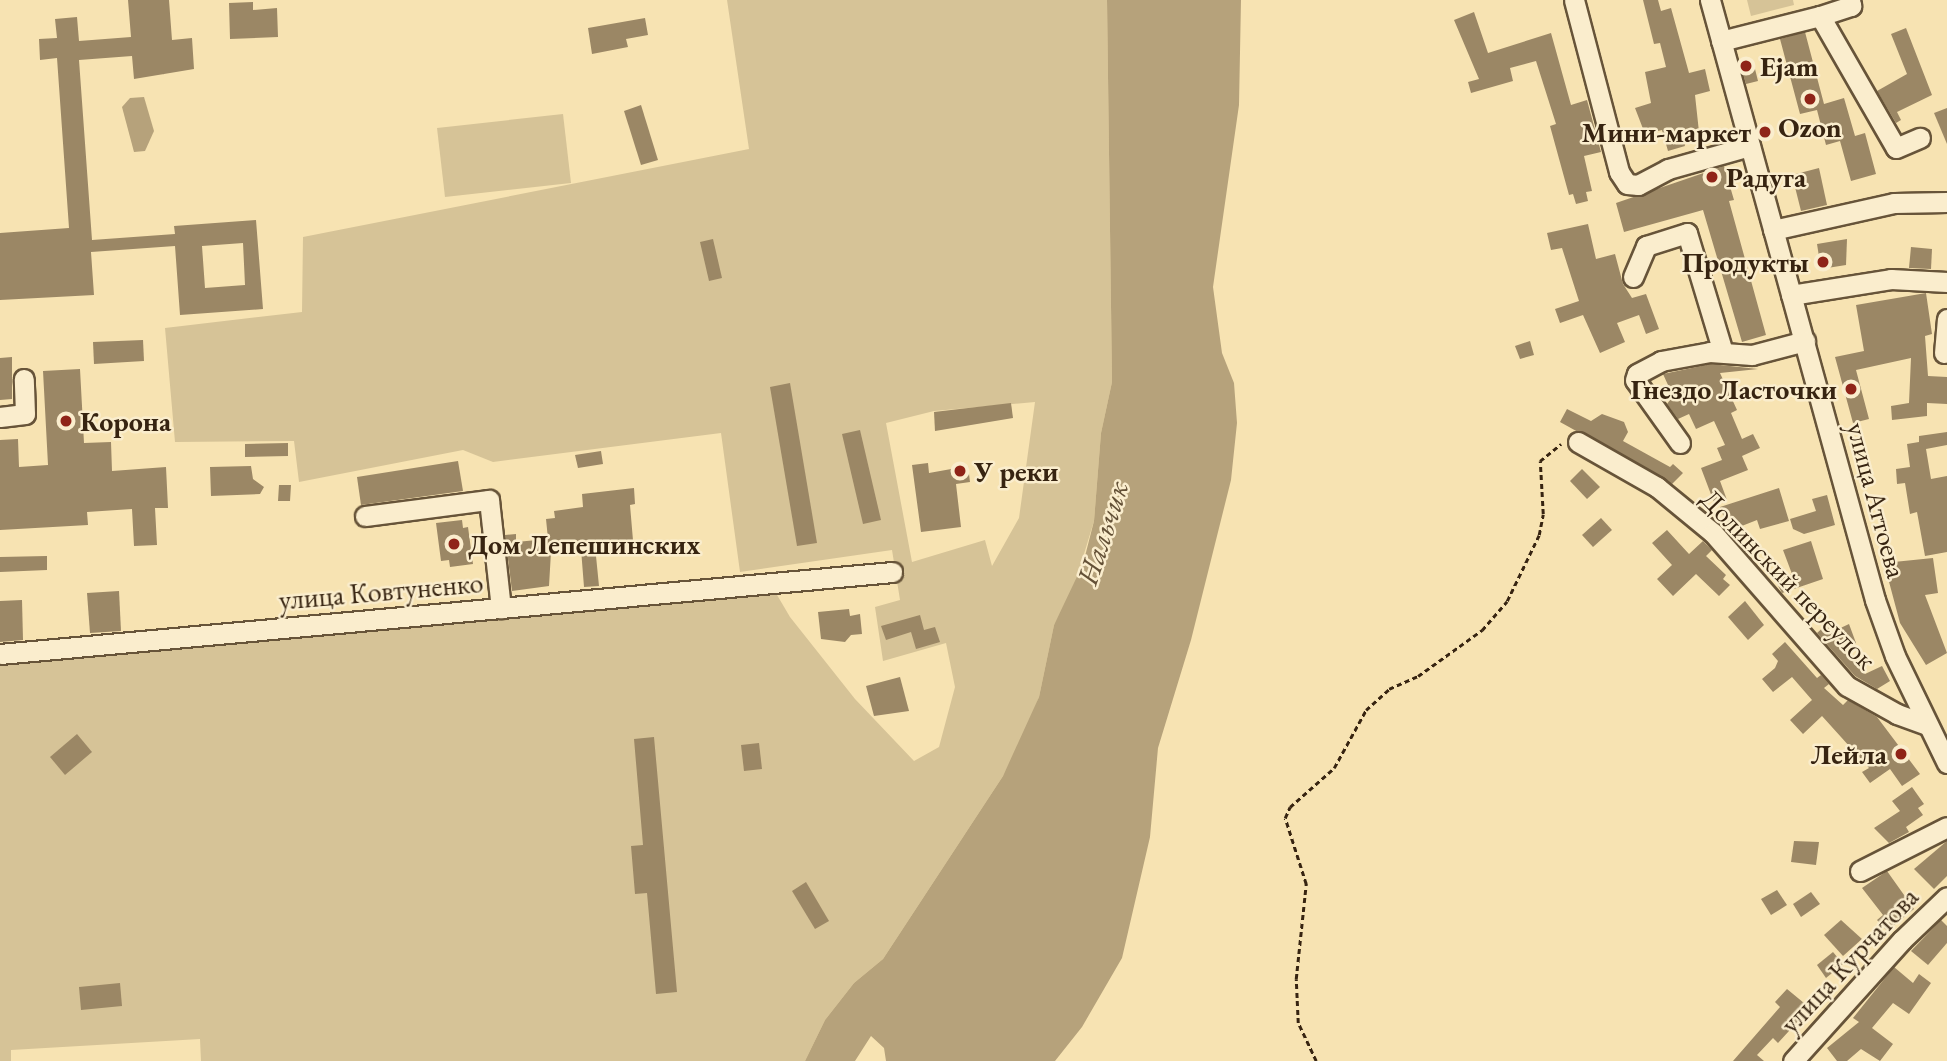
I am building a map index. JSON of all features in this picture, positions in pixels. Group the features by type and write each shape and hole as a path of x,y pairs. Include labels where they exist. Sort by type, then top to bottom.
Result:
{"street":[{"path":"1573,0 1619,172 1627,184 1638,185 1668,169 1750,146"},
{"name":"улица Аттоева","path":"1710,0 1880,618 1947,763"},
{"path":"1721,41 1851,6 1850,0"},
{"path":"1819,16 1896,148 1920,138"},
{"path":"1773,230 1894,203 1947,202"},
{"path":"1633,277 1646,246 1686,233 1723,352"},
{"path":"1791,295 1891,279 1947,282"},
{"path":"1944,353 1947,319"},
{"path":"1679,443 1635,380 1637,374 1661,361 1723,352 1752,355 1805,341"},
{"path":"0,417 25,414 24,379"},
{"name":"Долинский переулок","path":"1578,442 1657,487 1713,533 1847,686 1897,714 1928,725"},
{"path":"365,516 489,500 501,608"},
{"name":"улица Ковтуненко","path":"0,654 892,572"},
{"path":"1860,871 1947,827"},
{"name":"улица Курчатова","path":"1793,1061 1902,940 1947,897"}],"path":[{"path":"1316,1061 1297,1023 1296,979 1306,884 1285,818 1290,807 1334,768 1366,710 1389,689 1418,676 1482,630 1507,601 1539,535 1543,514 1540,461 1562,443 1578,442"}],"shaded area":[{"path":"727,0 1107,0 1112,382 1101,433 1094,521 1074,587 1054,625 1039,697 1026,732 1003,776 883,959 854,983 825,1020 805,1061 201,1061 200,1039 11,1050 11,1061 0,1061 0,654 770,583 790,617 855,699 914,761 939,747 955,687 946,643 883,661 875,607 900,600 892,550 740,572 721,433 493,462 463,450 299,482 294,441 175,442 165,328 302,312 303,237 749,149","holes":["1035,402 1019,518 992,566 985,540 912,562 886,423 934,411"]},
{"path":"1747,0 1793,0 1794,5 1751,16"},
{"path":"563,114 571,183 445,197 437,128"}],"water":[{"name":"Нальчик","path":"1107,0 1241,0 1239,105 1213,287 1222,353 1234,383 1237,423 1231,480 1191,640 1158,748 1150,837 1122,958 1082,1027 1055,1061 886,1061 884,1048 871,1036 855,1061 805,1061 825,1020 854,983 883,959 1003,776 1039,697 1054,625 1083,564 1094,521 1101,433 1112,382"},
{"path":"144,97 154,131 145,151 134,152 122,107 130,98"}],"building":[{"path":"128,0 169,0 172,40 192,38 194,69 134,79 132,56 79,60 92,240 175,234 174,226 256,220 263,309 180,315 175,246 91,252 94,295 0,300 0,233 69,228 57,58 40,60 39,39 57,38 55,19 77,17 79,41 131,37","holes":["243,243 245,285 205,288 202,246"]},
{"path":"1643,0 1658,0 1661,11 1671,8 1689,73 1705,69 1710,91 1695,95 1699,132 1682,135 1685,146 1668,151 1662,130 1645,134 1635,108 1651,103 1645,72 1666,67 1660,43 1654,44"},
{"path":"253,2 253,10 277,8 278,37 230,39 229,3"},
{"path":"1474,12 1488,53 1551,33 1571,105 1587,100 1601,152 1584,156 1592,191 1586,192 1588,201 1576,204 1573,194 1569,195 1550,126 1556,124 1536,61 1510,68 1513,81 1471,93 1468,82 1479,79 1454,20"},
{"path":"645,18 648,35 626,39 628,47 592,54 588,28"},
{"path":"1906,28 1932,95 1897,112 1901,120 1896,123 1877,91 1907,74 1891,34"},
{"path":"1805,32 1824,104 1844,98 1855,136 1865,133 1876,174 1851,181 1840,141 1826,145 1817,110 1800,114 1780,39"},
{"path":"1753,61 1758,81 1746,84 1740,64"},
{"path":"641,105 658,160 641,165 624,111"},
{"path":"1947,108 1947,144 1934,113"},
{"path":"1724,166 1734,200 1729,201 1766,335 1742,342 1703,210 1624,232 1616,203"},
{"path":"1819,168 1827,205 1801,211 1792,175"},
{"path":"1588,224 1596,259 1615,254 1623,284 1632,298 1646,294 1659,329 1646,334 1639,315 1617,323 1625,342 1600,353 1583,315 1560,323 1555,309 1579,301 1562,248 1551,250 1547,233"},
{"path":"713,239 722,278 709,281 700,242"},
{"path":"1847,239 1846,265 1821,269 1817,244"},
{"path":"1911,247 1932,249 1931,269 1909,268"},
{"path":"1926,293 1932,334 1925,336 1928,376 1947,377 1947,404 1927,403 1927,416 1892,420 1891,406 1909,403 1911,358 1856,370 1869,419 1853,423 1835,357 1864,351 1856,305"},
{"path":"143,340 144,361 94,364 93,342"},
{"path":"1530,341 1534,355 1520,359 1515,346"},
{"path":"12,357 12,399 0,400 0,358"},
{"path":"1711,364 1758,369 1720,373 1737,410 1731,413 1742,439 1753,434 1760,448 1742,456 1748,470 1720,481 1727,500 1715,505 1701,468 1722,460 1717,448 1725,445 1714,421 1696,429 1689,414 1678,419 1667,404 1673,396 1663,374"},
{"path":"80,369 84,443 111,442 112,471 166,467 168,508 155,508 157,545 134,546 132,509 87,512 88,525 0,530 0,440 18,439 19,467 48,465 43,371"},
{"path":"790,383 817,543 797,546 770,387"},
{"path":"1011,403 1013,418 935,431 934,412"},
{"path":"1567,409 1591,421 1602,414 1624,422 1628,432 1623,441 1670,467 1673,464 1683,473 1672,484 1560,422"},
{"path":"860,430 881,520 863,524 842,434"},
{"path":"1947,432 1947,445 1926,449 1931,479 1947,476 1947,552 1925,556 1917,512 1910,514 1905,483 1897,484 1896,469 1910,467 1907,444 1919,442 1919,436"},
{"path":"288,443 288,456 245,457 245,444"},
{"path":"601,451 603,464 578,468 575,455"},
{"path":"458,461 463,491 361,505 357,477"},
{"path":"928,463 929,473 968,466 970,482 956,484 961,527 921,532 912,465"},
{"path":"251,466 253,479 264,487 260,494 211,496 210,467"},
{"path":"1582,469 1600,487 1587,499 1570,481"},
{"path":"279,485 291,485 290,501 278,501"},
{"path":"634,488 635,504 630,505 634,552 596,556 599,586 584,587 581,549 551,552 549,586 512,591 505,535 516,534 516,542 548,539 546,519 555,518 554,511 583,507 582,494"},
{"path":"1779,488 1789,521 1760,529 1757,520 1729,531 1720,507"},
{"path":"1827,495 1835,525 1804,534 1793,529 1790,519 1816,511 1812,499"},
{"path":"1601,518 1612,530 1593,547 1582,535"},
{"name":"Дом Лепешинских","path":"462,520 463,528 468,527 473,564 450,567 449,560 441,561 436,523"},
{"path":"1667,530 1689,554 1703,541 1712,550 1706,556 1726,575 1723,579 1730,585 1719,596 1696,574 1673,596 1657,579 1672,565 1652,543"},
{"path":"1811,541 1823,579 1782,593 1775,580 1792,574 1783,550"},
{"path":"47,556 47,570 0,572 0,557"},
{"path":"1933,558 1938,593 1925,595 1947,653 1926,665 1900,623 1884,563"},
{"path":"119,591 121,631 90,633 87,593"},
{"path":"22,600 23,640 0,642 0,601"},
{"path":"1745,601 1764,625 1748,640 1728,617"},
{"path":"849,609 850,616 860,614 862,634 851,635 845,642 821,639 818,612"},
{"path":"920,615 924,630 935,627 940,642 916,649 911,632 886,640 881,626"},
{"path":"1849,624 1856,643 1844,648 1865,674 1882,666 1890,681 1877,689 1855,676 1817,633 1826,625 1832,632"},
{"path":"1785,642 1817,678 1821,675 1829,684 1824,688 1843,705 1848,700 1877,717 1920,774 1902,786 1890,769 1870,783 1862,772 1869,768 1822,716 1803,734 1790,720 1812,700 1792,677 1773,692 1762,679 1775,668 1778,661 1772,654"},
{"path":"900,677 909,711 874,716 866,686"},
{"path":"77,734 92,752 65,775 50,757"},
{"path":"654,737 677,992 656,994 647,893 635,894 631,846 643,845 634,739"},
{"path":"759,743 762,769 744,771 741,745"},
{"path":"1912,787 1924,804 1918,808 1923,815 1906,827 1909,832 1889,843 1874,828 1900,811 1892,801"},
{"path":"1794,841 1819,842 1816,865 1791,862"},
{"path":"1947,841 1947,876 1934,889 1914,869"},
{"path":"1887,871 1914,909 1887,931 1877,920 1883,915 1862,888"},
{"path":"806,882 829,921 815,929 792,891"},
{"path":"1777,890 1787,905 1771,915 1761,899"},
{"path":"1811,892 1820,904 1801,917 1793,904"},
{"path":"1841,920 1862,939 1843,956 1824,935"},
{"path":"1941,920 1947,926 1947,943 1928,965 1911,951"},
{"path":"1833,952 1843,964 1826,978 1817,965"},
{"path":"1894,967 1913,983 1919,974 1931,983 1909,1014 1893,1003 1872,1028 1893,1044 1880,1061 1861,1049 1847,1061 1837,1061 1827,1048 1859,1022 1853,1018"},
{"path":"120,983 122,1006 81,1010 79,987"},
{"path":"1787,989 1810,1008 1778,1043 1773,1038 1757,1055 1764,1061 1733,1061 1780,1007 1775,1002"}],"place":[{"name":"Ejam","path":"1746,66"},
{"name":"Ozon","path":"1810,99"},
{"name":"Мини-маркет","path":"1765,132"},
{"name":"Радуга","path":"1712,177"},
{"name":"Продукты","path":"1823,262"},
{"name":"Гнездо Ласточки","path":"1851,389"},
{"name":"Корона","path":"66,421"},
{"name":"У реки","path":"960,471"},
{"name":"Дом Лепешинских","path":"454,544"},
{"name":"Лейла","path":"1901,754"}]}
